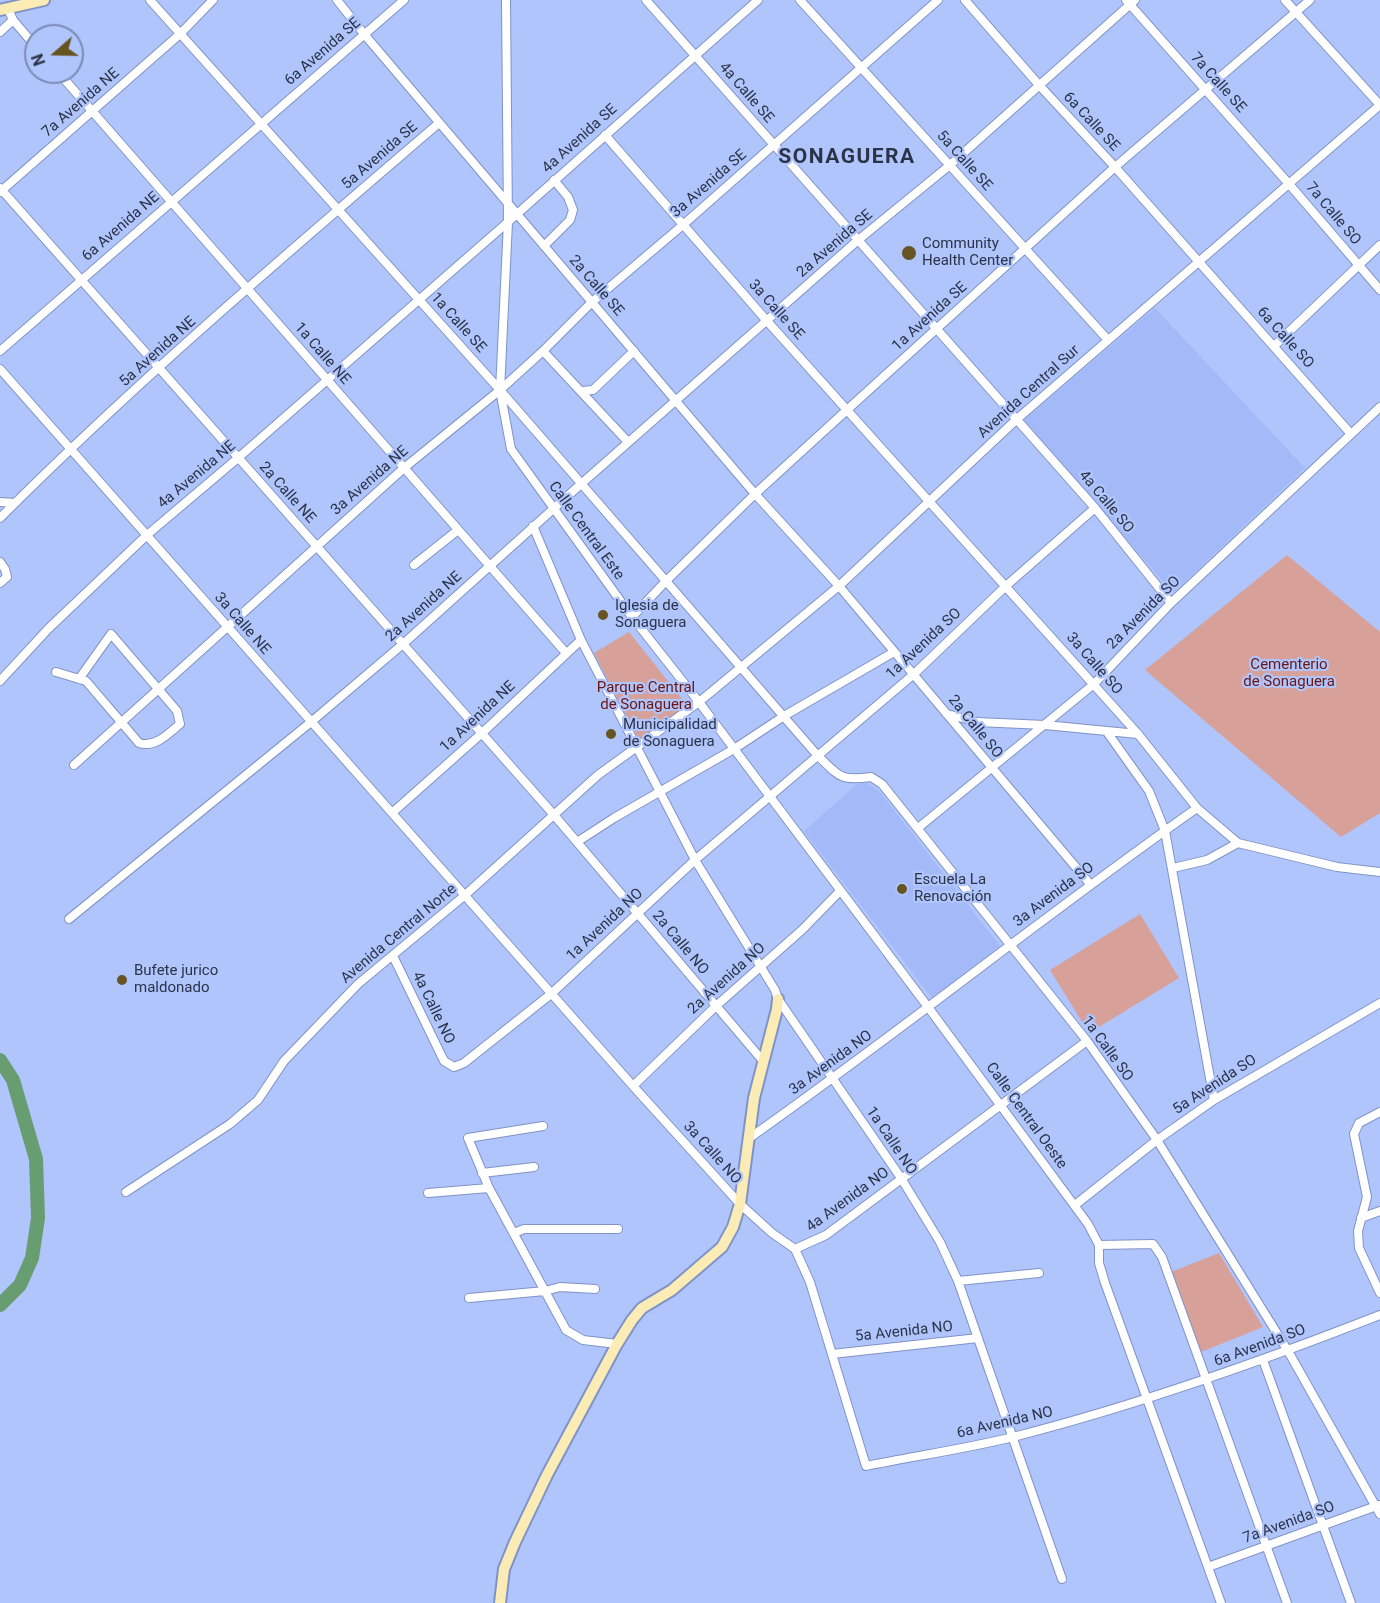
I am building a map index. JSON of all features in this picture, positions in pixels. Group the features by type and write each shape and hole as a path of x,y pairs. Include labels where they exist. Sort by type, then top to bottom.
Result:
{"street":[{"path":"24,33 5,6 44,0"},
{"name":"1a Calle SE","path":"150,0 500,390 742,668"},
{"name":"7a Avenida NE","path":"1,190 180,34 213,0"},
{"name":"2a Calle SE","path":"337,0 755,494 839,586"},
{"name":"6a Avenida SE","path":"260,124 404,0"},
{"name":"Calle Central Este","path":"506,0 508,222 500,390 511,449 632,617 699,702"},
{"name":"4a Calle SE","path":"646,0 1017,419"},
{"name":"4a Avenida SE","path":"419,299 758,0"},
{"name":"5a Calle SE","path":"800,0 1108,340"},
{"name":"3a Avenida SE","path":"500,390 592,302 938,0"},
{"name":"6a Calle SE","path":"966,0 1039,85 1198,261"},
{"path":"1285,0 1380,105"},
{"name":"1a Avenida SE","path":"632,617 755,494 936,328 1115,167 1310,0"},
{"name":"2a Avenida SE","path":"553,509 857,241 950,165 1130,2"},
{"name":"7a Calle SE","path":"1130,2 1289,184"},
{"path":"0,32 13,20"},
{"name":"1a Calle NE","path":"68,84 566,653"},
{"name":"Avenida Central Sur","path":"699,702 839,586 1017,419 1380,105"},
{"name":"5a Avenida SE","path":"338,210 439,123"},
{"name":"6a Avenida NE","path":"0,351 260,124"},
{"name":"3a Calle SE","path":"604,135 767,321 930,501"},
{"path":"544,246 570,220 573,210 568,197 554,180"},
{"name":"7a Calle SO","path":"1289,184 1380,290"},
{"name":"2a Calle NE","path":"1,190 554,815"},
{"name":"5a Avenida NE","path":"0,518 70,448 338,210"},
{"path":"1274,346 1380,245"},
{"name":"6a Calle SO","path":"1198,261 1351,434"},
{"name":"4a Avenida NE","path":"0,681 48,629 147,535 419,299"},
{"path":"543,351 628,442"},
{"path":"582,391 593,390 634,351"},
{"name":"3a Calle NE","path":"0,369 465,896"},
{"name":"3a Avenida NE","path":"74,765 404,468 500,390"},
{"name":"2a Avenida SO","path":"918,828 1094,684 1171,603 1380,407"},
{"name":"4a Calle SO","path":"1017,419 1095,508 1171,603"},
{"name":"3a Calle SO","path":"930,501 1138,734 1197,808 1238,843"},
{"path":"0,502 15,503"},
{"name":"1a Avenida SO","path":"770,796 914,674 1006,585 1095,508"},
{"name":"2a Avenida NE","path":"69,919 311,722 403,644 553,509"},
{"path":"533,526 581,640 637,748"},
{"path":"414,566 458,530"},
{"path":"0,562 7,577 0,583"},
{"name":"2a Calle SO","path":"839,586 1090,884"},
{"path":"56,672 79,679 86,681 139,743 153,744 180,724 180,715 111,634 79,679"},
{"name":"1a Avenida NE","path":"392,813 482,734 581,640"},
{"path":"577,842 614,818 734,750 784,716 894,652"},
{"name":"1a Calle SO","path":"742,668 818,756 837,774 849,780 871,777 882,784 1087,1041 1157,1140 1288,1351 1378,1505 1380,1514"},
{"name":"Avenida Central Norte","path":"126,1192 230,1124 258,1100 284,1061 358,984 465,896 598,775 699,702"},
{"name":"Calle Central Oeste","path":"699,702 1001,1104 1075,1205 1099,1245 1099,1263 1105,1283 1221,1603"},
{"path":"947,714 977,722 1045,725 1138,734"},
{"path":"1107,732 1149,791 1165,831 1214,1100"},
{"name":"1a Calle NO","path":"637,748 695,860 761,966 778,999 901,1178 940,1242 958,1281 1062,1579"},
{"name":"1a Avenida NO","path":"454,1067 464,1063 551,994 695,860 770,796"},
{"name":"3a Avenida SO","path":"928,1007 1090,884 1197,808"},
{"name":"2a Calle NO","path":"554,815 763,1061"},
{"path":"1173,868 1207,860 1238,843 1337,867 1380,872"},
{"name":"2a Avenida NO","path":"633,1086 716,1006 803,929 840,891"},
{"name":"3a Calle NO","path":"465,896 740,1204 771,1233 795,1249"},
{"name":"4a Calle NO","path":"393,956 444,1061 454,1067"},
{"path":"500,1603 504,1569 515,1542 617,1344 642,1308 672,1290 722,1247 734,1227 740,1204 754,1098 778,999"},
{"name":"5a Avenida SO","path":"1075,1205 1157,1140 1214,1100 1380,1003"},
{"name":"3a Avenida NO","path":"748,1139 833,1079 928,1007"},
{"name":"4a Avenida NO","path":"795,1249 826,1235 1087,1041"},
{"path":"1380,1112 1359,1123 1354,1134 1367,1197 1358,1231 1359,1248 1380,1293"},
{"path":"543,1126 468,1138 489,1188 566,1330 575,1337 617,1344"},
{"path":"482,1173 534,1167"},
{"path":"428,1192 489,1188"},
{"path":"1361,1218 1380,1211"},
{"path":"514,1233 524,1229 618,1229"},
{"path":"1099,1245 1153,1244 1162,1257 1287,1603"},
{"path":"795,1249 810,1282 832,1354"},
{"path":"958,1281 1039,1273"},
{"path":"469,1298 545,1291 560,1287 595,1289"},
{"name":"6a Avenida SO","path":"1148,1398 1263,1360 1380,1315"},
{"name":"5a Avenida NO","path":"832,1354 978,1338"},
{"name":"6a Avenida NO","path":"832,1354 866,1466 1012,1437 1148,1398"},
{"path":"1263,1360 1351,1603"},
{"name":"7a Avenida SO","path":"1208,1566 1378,1505"}],"shaded area":[{"path":"1155,308 1305,468 1173,593 1024,420"},
{"name":"Escuela La Renovación","path":"867,783 879,791 1000,946 932,998 804,831 857,784"}],"green space":[{"name":"Cementerio de Sonaguera","path":"1287,555 1380,632 1380,813 1341,837 1145,670"},
{"name":"Parque Central de Sonaguera","path":"629,632 687,705 639,740 594,653"},
{"path":"1140,914 1179,978 1089,1033 1050,970"},
{"path":"1219,1253 1263,1327 1201,1352 1171,1272"}],"waterway":[{"path":"0,1060 13,1080 36,1159 38,1218 32,1258 20,1285 0,1305"}],"place":[{"name":"Community Health Center","path":"909,253"},
{"name":"Iglesia de Sonaguera","path":"603,615"},
{"name":"Municipalidad de Sonaguera","path":"611,734"},
{"name":"Escuela La Renovación","path":"902,889"},
{"name":"Bufete jurico maldonado","path":"122,980"}],"district":[{"name":"SONAGUERA","path":"847,158"}]}
